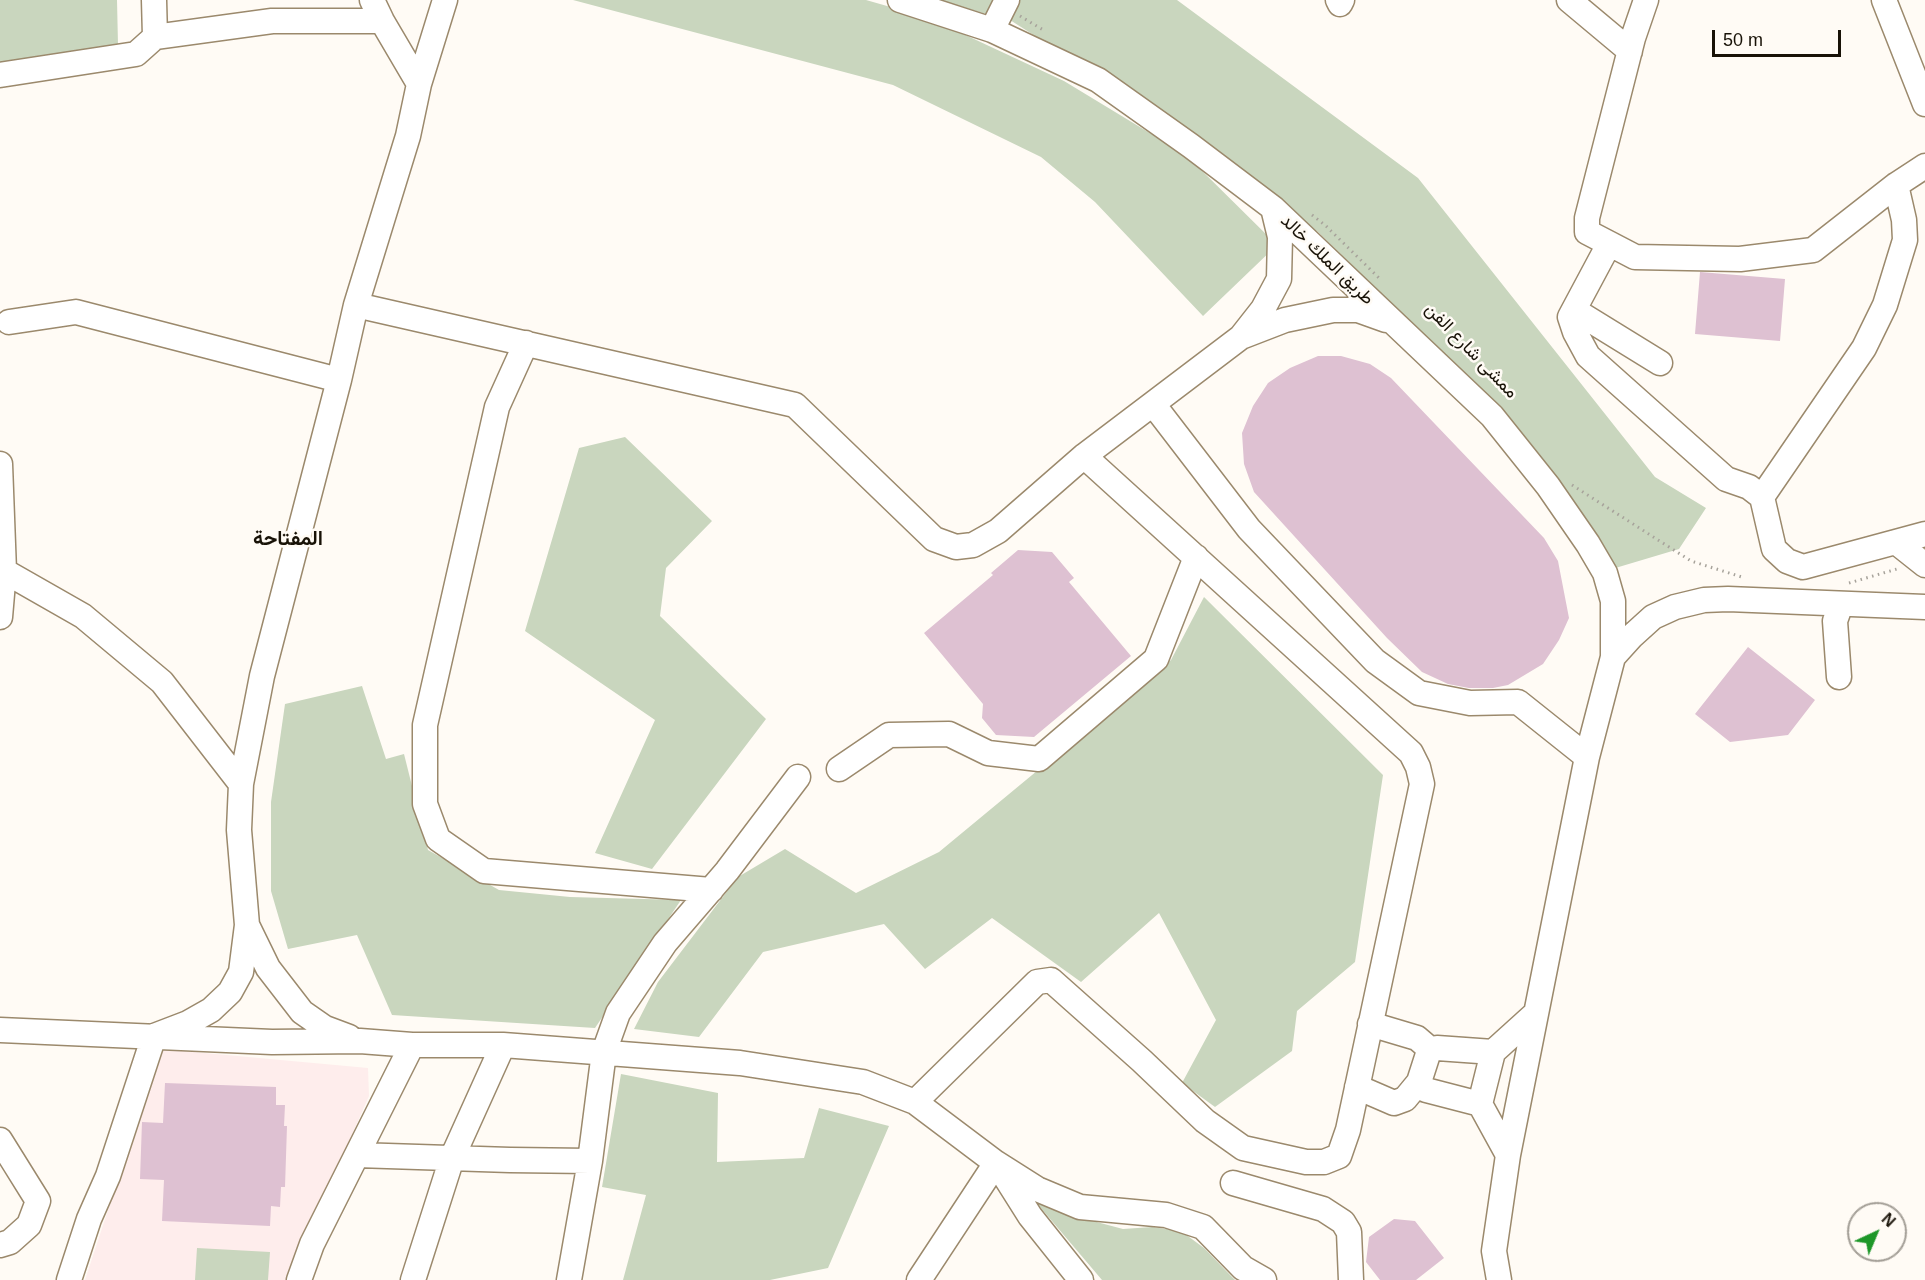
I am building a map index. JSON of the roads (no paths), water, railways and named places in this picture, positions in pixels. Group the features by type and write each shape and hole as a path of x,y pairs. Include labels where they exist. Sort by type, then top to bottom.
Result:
{"street":[{"path":"154,0 154,37"},
{"path":"154,1036 189,1023 211,1010 230,992 241,972 247,926 239,830 241,784 262,676 339,380 356,305 408,136 420,84 445,0"},
{"name":"طريق الملك خالد","path":"900,0 992,30 1098,80 1273,208 1492,416 1548,486 1605,573 1613,601 1613,657"},
{"path":"992,30 1007,0"},
{"path":"1338,0 1340,4 1342,0"},
{"path":"1569,0 1630,51"},
{"path":"1646,0 1630,51 1587,218 1587,232 1635,257 1740,259 1813,250 1896,185 1925,166"},
{"path":"1887,7 1925,63"},
{"path":"1887,7 1925,104"},
{"path":"0,75 136,54 154,37 377,10 420,84"},
{"path":"1762,497 1864,348 1885,305 1905,240 1904,220 1896,185"},
{"path":"356,305 795,405 934,539 956,547 973,545 998,531 1084,456 1241,337 1263,309 1279,279 1280,237 1273,208"},
{"path":"1609,244 1570,317 1588,356 1726,479 1749,487 1762,497 1774,549 1787,561 1803,567 1925,534"},
{"path":"1241,337 1286,320 1333,310 1358,310 1383,318 1422,350"},
{"path":"1574,310 1660,363"},
{"path":"9,322 76,312 339,380"},
{"path":"526,343 497,407 425,725 425,804 438,838 484,871 711,890"},
{"path":"1153,404 1249,529 1375,661 1419,693 1470,703 1518,702 1587,757"},
{"path":"915,1102 1037,982 1051,980 1205,1121 1243,1148 1294,1160 1324,1162 1339,1156 1348,1130 1422,784 1418,767 1411,753 1084,456"},
{"path":"0,464 4,572 0,617"},
{"path":"1896,542 1923,564"},
{"path":"838,769 889,735 949,734 987,753 1039,759 1156,659 1196,557"},
{"path":"4,572 83,616 162,682 241,784"},
{"path":"1499,1280 1494,1251 1508,1155 1587,757 1613,657 1653,617 1675,607 1704,600 1925,597"},
{"path":"1837,598 1925,607"},
{"path":"1837,598 1834,621 1839,676"},
{"path":"569,1280 590,1161 604,1052 618,1013 665,943 711,890 798,777"},
{"path":"247,926 268,968 302,1012 325,1028 360,1041"},
{"path":"1508,1155 1480,1104 1493,1052 1535,1014"},
{"path":"1370,1024 1418,1038 1431,1050"},
{"path":"0,1030 272,1042 360,1041 412,1045 502,1045 740,1063 863,1082 915,1102 996,1163 1037,1190 1080,1207 1166,1215 1203,1227 1243,1268 1264,1280"},
{"path":"69,1280 89,1219 108,1176 154,1036"},
{"path":"300,1280 312,1244 412,1045"},
{"path":"413,1280 452,1158 502,1045"},
{"path":"1357,1087 1394,1103 1405,1099 1419,1082 1431,1050 1437,1048 1493,1052"},
{"path":"1419,1082 1426,1090 1480,1104"},
{"path":"0,1140 38,1201 29,1225 10,1242 0,1245"},
{"path":"357,1155 590,1161"},
{"path":"1288,1199 1294,1160"},
{"path":"919,1280 996,1163"},
{"path":"996,1163 1030,1216 1081,1280"},
{"path":"1233,1183 1323,1209 1343,1222 1349,1232 1351,1280"},
{"path":"1479,1280 1494,1251"}],"district":[{"name":"المفتاحة","path":"288,539"}]}
